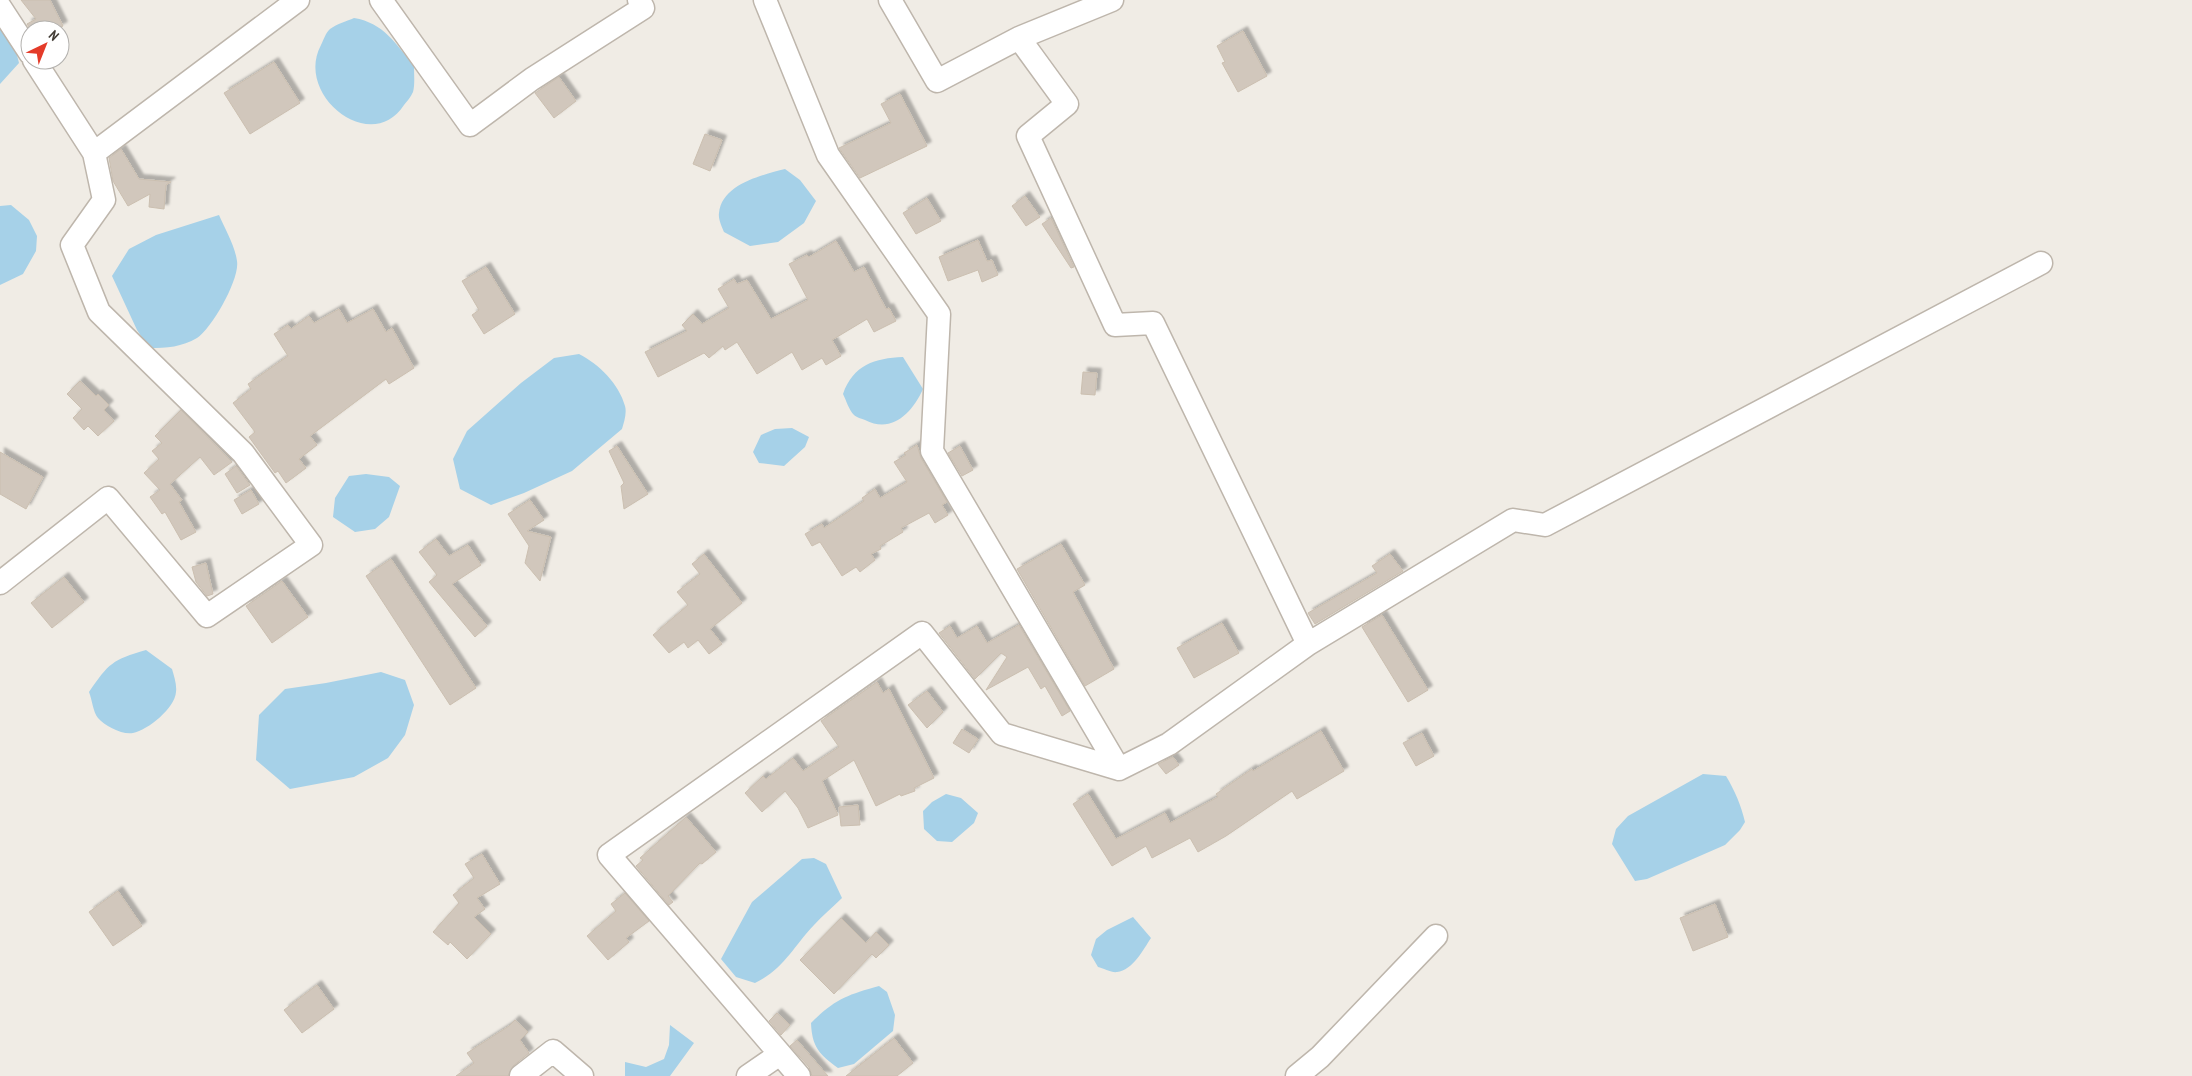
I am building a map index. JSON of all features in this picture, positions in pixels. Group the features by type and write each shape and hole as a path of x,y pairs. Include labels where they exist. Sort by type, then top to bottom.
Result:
{"street":[{"path":"94,153 298,0"},
{"path":"381,0 470,125 532,79 643,8 639,0"},
{"path":"765,0 828,155 939,314 932,450 1119,769"},
{"path":"890,0 936,81 1020,38 1112,0"},
{"path":"0,7 20,38"},
{"path":"1020,38 1067,104 1028,136 1115,325 1153,322 1308,644"},
{"path":"0,583 108,498 207,616 311,545 242,453 99,312 72,245 104,200 94,153 40,70"},
{"path":"799,1076 609,855 922,633 1002,734 1119,769 1168,744 1308,644 1513,520 1545,525 2041,264"},
{"path":"1297,1076 1320,1057 1436,936"},
{"path":"521,1076 553,1051 582,1076"},
{"path":"748,1076 780,1054"}],"water":[{"path":"354,18 374,25 381,30 395,42 414,66 414,89 410,97 390,119 373,124 356,122 340,113 327,99 318,83 315,64 326,34 333,27"},
{"path":"0,24 14,43 19,63 0,84"},
{"path":"785,169 800,180 816,201 804,223 778,242 750,246 724,232 719,213 727,195 744,182"},
{"path":"11,205 29,220 37,236 36,251 23,274 0,285 0,206"},
{"path":"219,215 232,244 237,261 237,269 230,291 210,324 197,338 174,346 149,348 137,330 112,276 129,249 156,235"},
{"path":"579,354 601,369 618,390 626,409 622,429 572,471 524,493 491,505 460,489 453,459 467,431 521,383 554,358"},
{"path":"903,357 923,389 913,406 900,419 892,423 875,424 854,415 843,394 853,376 866,365 883,359"},
{"path":"792,428 809,437 805,447 784,466 759,463 753,452 761,435 775,429"},
{"path":"366,474 389,477 400,486 389,517 375,529 355,532 333,517 335,498 349,476"},
{"path":"146,650 172,669 176,692 171,705 153,723 139,731 129,733 109,727 98,718 89,692 112,664"},
{"path":"381,672 405,680 414,705 405,735 388,758 354,777 290,789 256,760 259,715 285,689"},
{"path":"1703,774 1726,776 1737,798 1745,822 1740,830 1725,845 1647,879 1635,881 1612,844 1616,829 1628,816"},
{"path":"946,794 961,798 978,813 974,823 952,842 937,841 924,829 923,811 932,802"},
{"path":"814,858 826,864 842,898 817,922 774,971 755,983 736,977 721,959 752,902 802,859"},
{"path":"1133,917 1151,938 1141,954 1133,964 1123,970 1115,972 1098,967 1091,955 1096,939 1107,930"},
{"path":"879,986 887,992 895,1015 893,1031 854,1064 838,1068 821,1054 815,1044 811,1023 827,1008 842,999"},
{"path":"670,1025 694,1043 670,1076 625,1076 625,1062 646,1067 664,1059 669,1045"}],"building":[{"path":"21,0 50,0 60,20 34,20 36,19"},
{"path":"1243,31 1267,76 1238,92 1222,63 1225,62 1217,46"},
{"path":"274,62 300,103 250,134 224,93"},
{"path":"559,77 576,101 554,118 535,93"},
{"path":"900,94 927,146 860,178 839,148 891,123 881,104"},
{"path":"705,134 722,140 710,171 693,164"},
{"path":"121,149 139,179 171,182 166,185 164,209 149,207 150,194 128,206 113,181 109,158"},
{"path":"1025,196 1040,217 1026,226 1012,206"},
{"path":"927,198 941,221 916,234 903,213"},
{"path":"1051,218 1074,267 1071,268 1042,224"},
{"path":"978,240 987,261 992,260 998,275 982,282 978,270 948,281 939,257"},
{"path":"836,241 854,272 864,267 886,309 889,308 896,321 874,332 867,319 832,340 841,356 826,365 822,358 802,370 792,352 757,374 737,342 725,350 723,346 709,358 704,353 658,377 645,352 687,331 682,325 693,314 702,324 729,308 718,289 734,279 737,284 747,280 771,319 808,300 789,264 807,255 809,257"},
{"path":"486,267 515,314 484,334 472,315 479,310 462,281"},
{"path":"339,309 347,323 373,309 386,332 392,328 414,368 389,384 386,379 310,436 317,445 299,459 306,468 286,483 278,471 275,473 249,437 255,432 233,403 251,389 248,384 288,356 274,334 288,325 291,329 309,316 314,323"},
{"path":"1083,372 1097,373 1095,395 1081,394"},
{"path":"80,381 109,405 104,410 114,421 98,436 88,426 84,430 73,418 82,409 67,394"},
{"path":"181,410 232,462 214,475 200,457 170,484 182,500 179,502 196,532 181,540 165,512 162,514 150,497 160,490 144,473 159,459 152,451 162,443 155,436"},
{"path":"917,445 921,458 947,502 942,505 948,515 935,523 929,513 901,528 903,532 880,546 881,549 871,554 875,560 860,572 856,567 842,576 820,542 812,546 805,534 822,524 824,528 864,501 862,498 875,489 880,498 907,482 894,462 906,455 904,453"},
{"path":"617,446 648,494 624,509 621,486 624,483 609,451"},
{"path":"960,446 973,470 962,476 948,453"},
{"path":"0,452 43,477 26,509 0,494"},
{"path":"236,466 250,485 237,493 225,474"},
{"path":"251,490 259,504 242,514 234,500"},
{"path":"530,500 544,520 527,531 551,537 540,581 525,563 529,546 508,514"},
{"path":"436,539 449,556 468,545 481,565 452,584 487,626 475,637 429,582 437,575 419,552"},
{"path":"1061,544 1085,585 1073,592 1114,669 1085,686 1017,569"},
{"path":"704,554 742,603 710,629 722,644 709,654 698,640 688,648 684,642 669,653 653,635 688,605 677,592 700,574 692,564"},
{"path":"1390,554 1403,571 1315,624 1308,613 1377,573 1372,566"},
{"path":"391,559 476,688 450,705 366,576"},
{"path":"206,563 213,594 207,596 196,582 192,567"},
{"path":"64,577 84,602 52,628 31,603"},
{"path":"282,581 308,617 272,643 246,606"},
{"path":"1382,615 1428,690 1408,702 1362,627"},
{"path":"1222,623 1239,653 1194,678 1177,648"},
{"path":"1019,625 1070,711 1062,716 1045,686 1041,689 1028,667 986,690 1007,657 1001,653 975,679 939,633 950,626 957,638 977,626 987,643"},
{"path":"877,682 883,693 889,689 934,778 914,788 915,791 901,796 900,794 876,806 854,760 822,781 838,815 808,828 798,808 785,791 762,812 745,793 763,776 766,779 793,758 803,771 839,747 821,721"},
{"path":"927,691 943,712 927,728 908,705"},
{"path":"962,729 978,739 969,753 953,743"},
{"path":"1321,731 1344,771 1297,799 1292,791 1226,836 1198,852 1190,838 1152,858 1146,846 1112,866 1073,804 1088,794 1116,839 1165,813 1170,823 1218,797 1216,794 1252,769 1253,771"},
{"path":"1422,733 1434,756 1416,766 1403,743"},
{"path":"1173,757 1179,765 1166,774 1158,764"},
{"path":"858,805 860,825 841,826 839,807"},
{"path":"686,817 716,852 702,864 700,863 668,896 673,902 669,905 636,866 643,860 640,858"},
{"path":"482,854 500,884 477,898 485,909 474,917 491,934 467,959 450,942 448,945 433,932 459,903 453,895 474,878 465,864"},
{"path":"118,891 142,926 113,946 89,912"},
{"path":"625,893 649,921 626,938 629,942 608,960 587,936 616,911 611,904"},
{"path":"1715,904 1728,937 1693,951 1680,918"},
{"path":"841,918 866,943 876,932 889,945 876,958 872,954 834,994 800,960"},
{"path":"317,985 334,1009 302,1033 284,1010"},
{"path":"777,1013 790,1025 781,1035 769,1021"},
{"path":"515,1020 528,1032 520,1040 529,1053 513,1066 508,1076 456,1076 474,1063 467,1053 509,1026"},
{"path":"894,1038 913,1063 897,1076 846,1076"},
{"path":"797,1040 828,1076 812,1076 809,1067 790,1046"}]}
